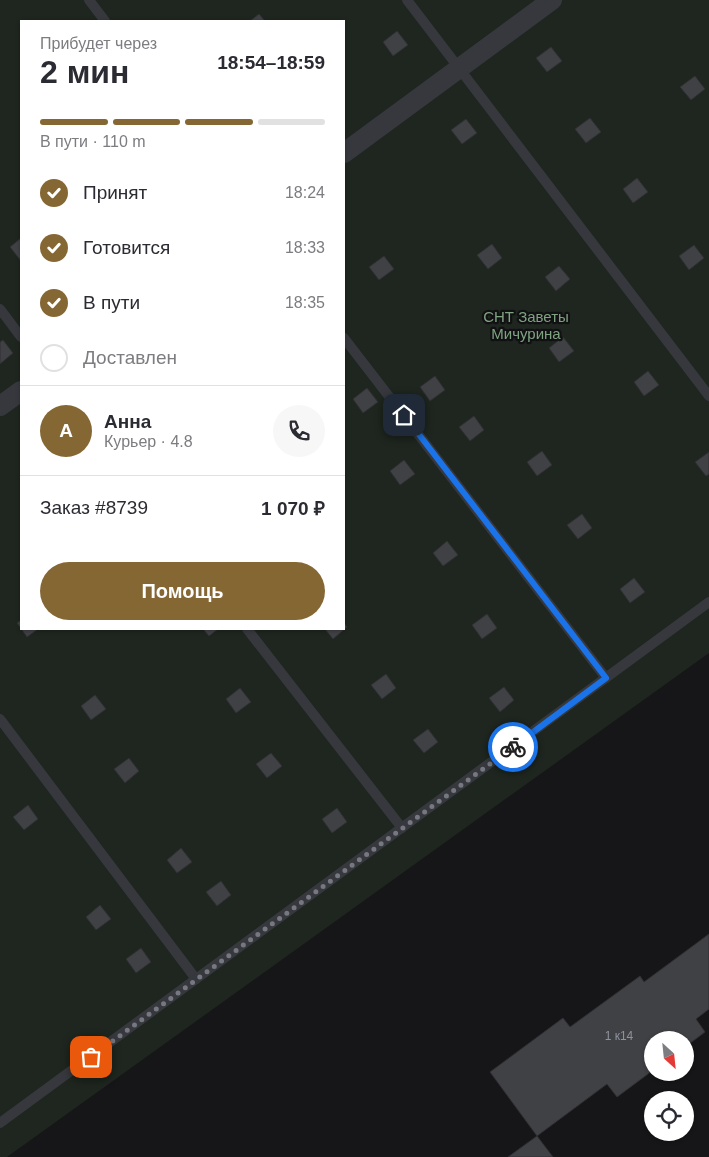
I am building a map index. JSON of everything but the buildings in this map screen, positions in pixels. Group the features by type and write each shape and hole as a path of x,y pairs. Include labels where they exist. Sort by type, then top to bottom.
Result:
{"street":[{"path":"345,152 552,0"},
{"path":"0,406 20,392"}],"lane":[{"path":"90,0 104,20"},
{"path":"407,0 709,396"},
{"path":"0,308 20,336"},
{"path":"345,339 606,678"},
{"path":"0,1123 709,602"},
{"path":"248,630 402,828"},
{"path":"0,719 196,979"}],"green space":[{"name":"СНТ Заветы Мичурина","path":"0,0 709,0 709,653 7,1157 0,1157"}],"way so far":[{"path":"91,1057 513,747"}],"route":[{"path":"404,415 606,678 513,747"}]}
